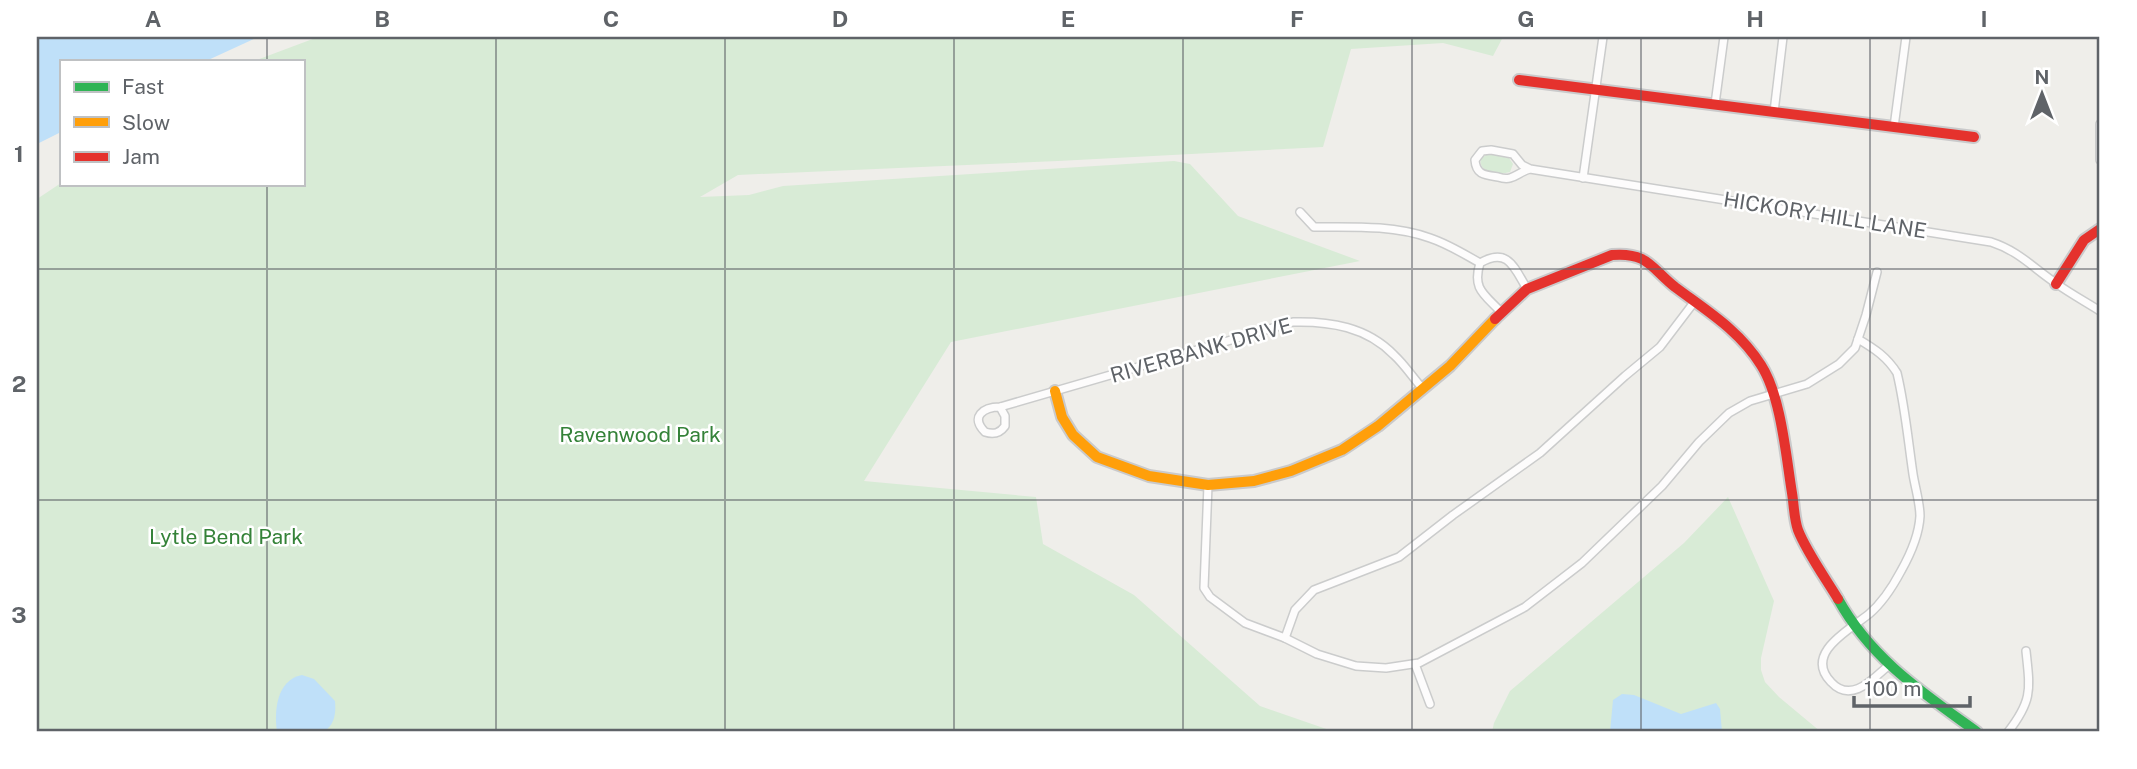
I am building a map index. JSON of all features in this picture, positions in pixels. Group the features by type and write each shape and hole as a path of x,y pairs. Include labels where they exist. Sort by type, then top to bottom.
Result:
{"street":[{"path":"1583,178 1602,37"},
{"path":"1715,104 1724,37"},
{"path":"1774,112 1783,37"},
{"path":"1894,127 1906,37"},
{"path":"1519,80 1974,137"},
{"path":"2100,124 2100,160"},
{"name":"HICKORY HILL LANE","path":"1530,169 1508,179 1483,175 1478,173 1475,160 1482,151 1500,151 1513,154 1522,165 1530,169 1991,242 2007,247 2023,257 2056,284 2100,312"},
{"path":"1300,212 1314,227 1369,227 1431,238 1480,263"},
{"path":"2056,284 2084,240 2100,229"},
{"path":"1055,391 1062,417 1073,435 1097,457 1150,476 1208,485 1254,481 1291,471 1342,450 1378,426 1450,366 1501,312 1527,289 1612,255 1623,254 1651,263 1673,285 1714,314 1745,342 1763,367 1779,411 1798,529 1852,625 1889,665 1920,692 1977,732"},
{"path":"1501,312 1478,288 1476,276 1480,263 1491,257 1503,257 1511,263 1527,289"},
{"path":"1208,485 1204,588 1210,597 1245,623 1317,654 1356,666 1386,668 1415,664 1525,607 1582,563 1662,486 1699,442 1729,413 1751,401 1807,384 1839,364 1855,348 1877,272"},
{"path":"1285,638 1295,610 1314,590 1399,557 1540,453 1660,347 1695,301"},
{"name":"RIVERBANK DRIVE","path":"1000,407 1293,322 1339,324 1373,338 1394,354 1423,389"},
{"path":"1858,339 1878,351 1897,373 1920,515 1914,544 1889,592 1871,613 1852,625 1830,645 1825,653 1824,669 1832,683 1846,690 1859,689 1868,684 1889,665"},
{"path":"2008,732 2028,698 2030,688 2026,651"},
{"path":"1415,664 1430,704"}],"green space":[{"path":"318,37 1503,37 1493,56 1443,43 1351,49 1323,147 738,175 700,197 749,195 783,186 1174,161 1190,164 1238,216 1360,261 951,342 864,481 1036,497 1043,544 1134,595 1260,706 1335,732 37,732 37,199 60,184 60,186 304,186 304,60 257,60"},
{"path":"1488,154 1509,158 1513,164 1510,172 1495,173 1482,167 1481,158"},
{"path":"1728,497 1774,601 1761,658 1765,682 1821,732 1492,732 1510,691 1684,543"}],"water":[{"path":"37,37 258,37 208,60 60,60 60,132 37,144"},
{"path":"302,675 314,679 335,701 332,722 323,732 277,732 277,706 282,690 293,678"},
{"path":"1622,694 1634,695 1681,714 1716,703 1720,709 1722,732 1610,732 1613,700"}],"traffic: fast":[{"path":"1838,599 1866,640 1882,657 1918,689 1977,732"}],"traffic: slow":[{"path":"1055,391 1062,417 1073,435 1097,457 1149,476 1208,485 1254,481 1291,471 1342,450 1378,426 1450,366 1495,319"}],"traffic: jam":[{"path":"1519,80 1974,137"},
{"path":"2056,284 2084,240 2100,229"},
{"path":"1495,319 1527,289 1612,255 1624,255 1634,256 1648,263 1722,322 1743,341 1768,378 1782,427 1798,530 1838,599"}],"park label":[{"name":"Ravenwood Park","path":"640,434"},
{"name":"Lytle Bend Park","path":"226,536"}]}
